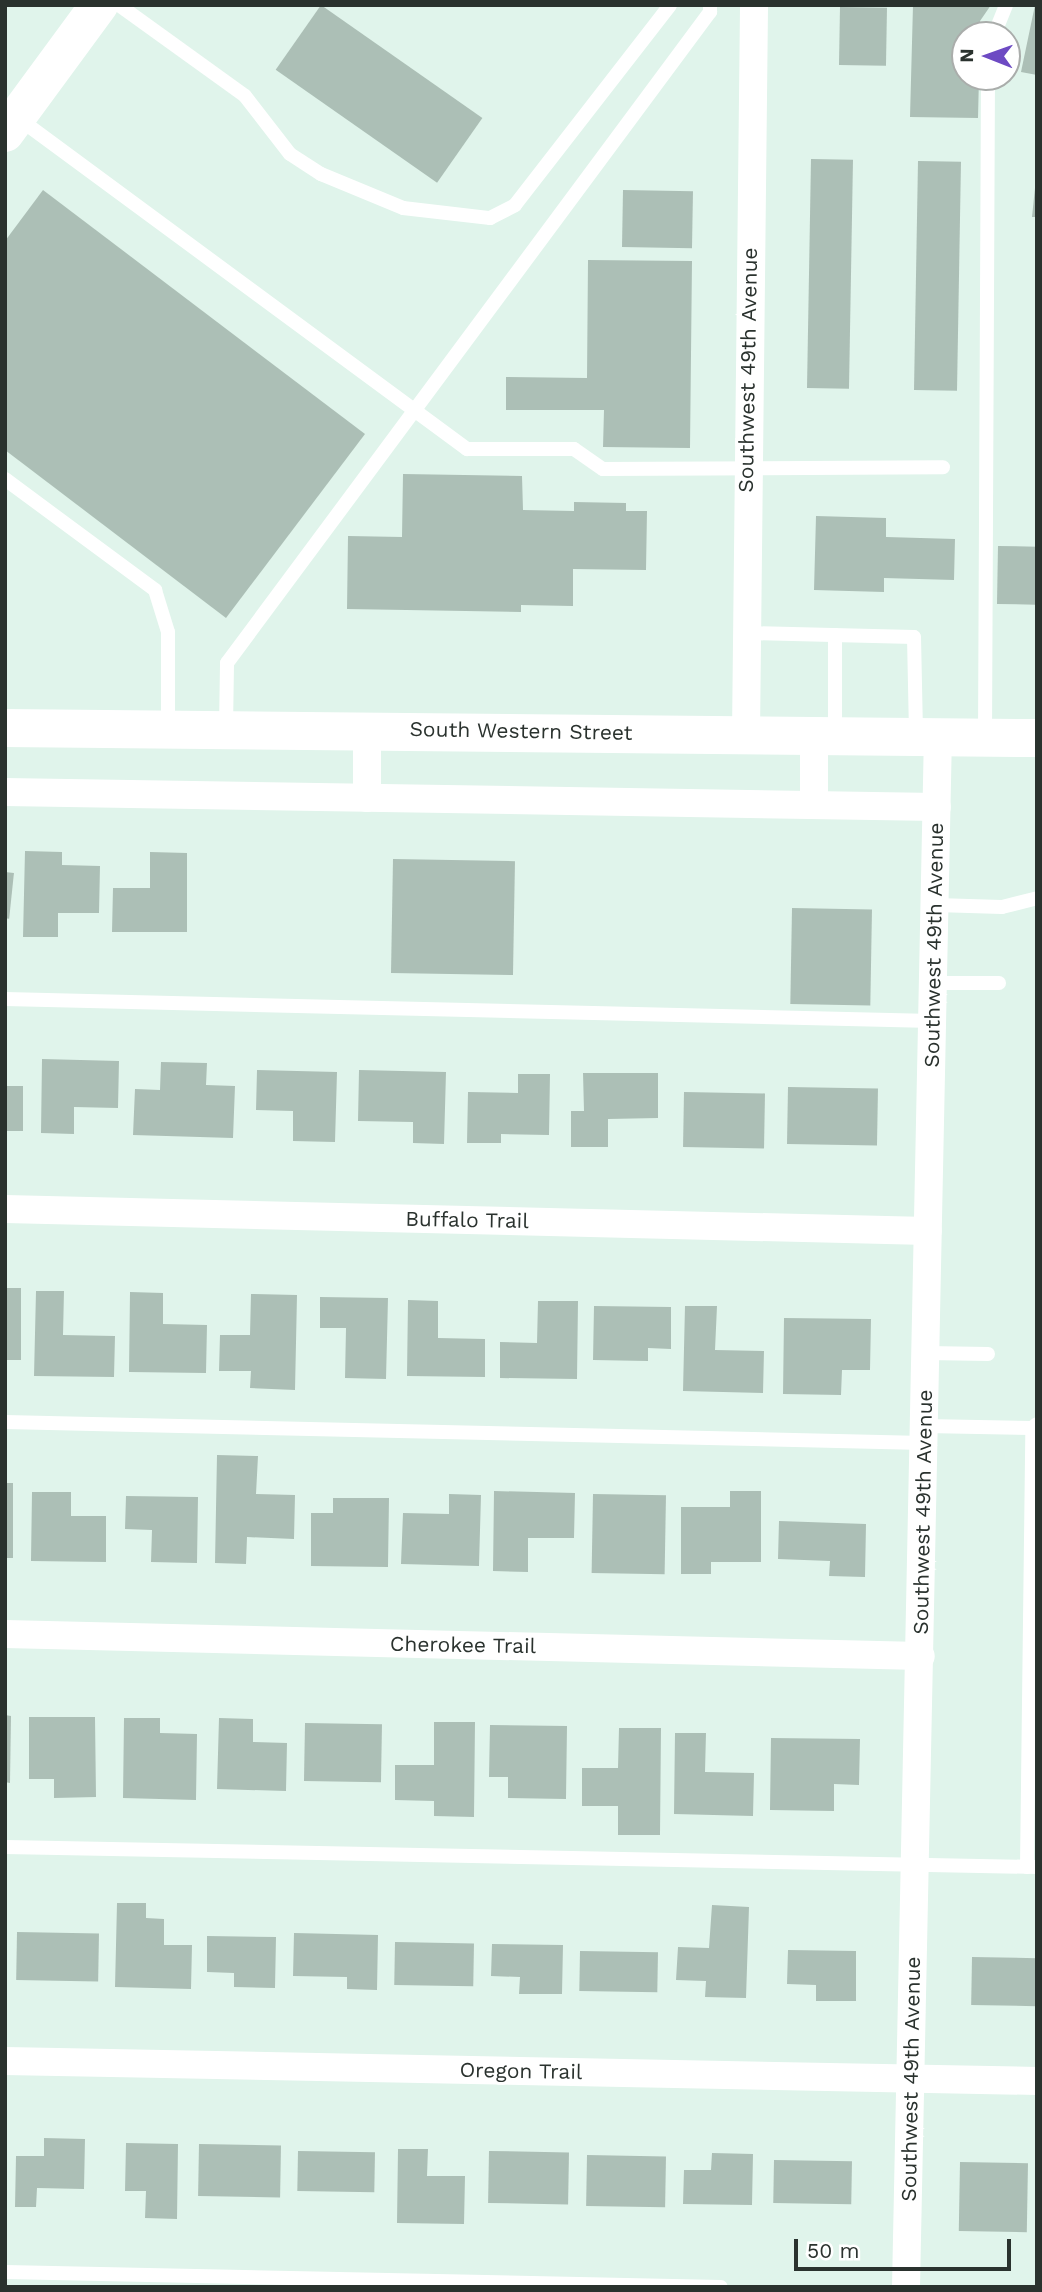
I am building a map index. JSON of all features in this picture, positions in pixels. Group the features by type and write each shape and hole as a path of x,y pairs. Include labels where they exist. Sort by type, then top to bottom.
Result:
{"main road":[{"path":"11,125 100,5"},
{"name":"South Western Street","path":"5,728 367,729 1037,738"}],"street":[{"name":"Southwest 49th Avenue","path":"747,734 747,468 754,5"},
{"path":"367,729 367,798"},
{"path":"814,803 825,735"},
{"name":"Southwest 49th Avenue","path":"906,2287 936,905 937,807 927,736"},
{"path":"5,792 937,807"},
{"name":"Buffalo Trail","path":"5,1209 928,1231"},
{"name":"Cherokee Trail","path":"5,1634 920,1656"},
{"name":"Oregon Trail","path":"5,2061 1037,2081"}],"lane":[{"path":"120,5 245,96 290,154 321,174 403,208 489,218 515,205 670,5"},
{"path":"226,729 227,663 710,5"},
{"path":"985,737 988,91"},
{"path":"11,125 414,408 467,449 574,449 603,470 943,467"},
{"path":"5,479 155,590 168,632 168,729"},
{"path":"747,633 914,637 927,736"},
{"path":"825,735 835,635"},
{"path":"936,905 1002,907 1037,898"},
{"path":"934,983 999,983"},
{"path":"5,999 933,1021"},
{"path":"926,1353 988,1354"},
{"path":"5,1422 924,1435 1034,1426 1032,1867 5,1847"},
{"path":"5,2272 721,2287"}],"building":[{"path":"321,5 482,118 437,183 276,70"},
{"path":"913,5 991,5 980,21 951,21 951,91 979,91 978,118 910,117"},
{"path":"1035,5 1037,5 1037,75 1021,72"},
{"path":"840,7 887,8 886,66 839,65"},
{"path":"811,159 853,160 849,389 807,388"},
{"path":"918,161 961,162 957,391 914,390"},
{"path":"1035,188 1037,217 1032,217"},
{"path":"43,190 365,434 226,618 5,450 5,241"},
{"path":"623,190 693,191 692,248 622,247"},
{"path":"588,260 692,261 690,448 603,447 604,410 506,410 506,377 587,378"},
{"path":"403,474 522,476 523,510 574,511 574,502 626,503 626,511 647,511 646,570 573,569 573,606 521,605 521,612 347,609 348,536 402,537"},
{"path":"816,516 886,518 886,537 955,539 954,580 884,578 884,592 814,590"},
{"path":"998,546 1037,547 1036,605 997,604"},
{"path":"25,851 62,852 62,865 100,866 99,913 58,913 58,937 23,937"},
{"path":"150,852 187,853 187,932 112,932 113,888 150,888"},
{"path":"393,859 515,861 513,975 391,973"},
{"path":"5,872 14,873 9,919 5,918"},
{"path":"792,908 872,909 870,1005 790,1004"},
{"path":"42,1059 119,1061 118,1108 74,1107 74,1134 41,1133"},
{"path":"161,1062 207,1063 206,1085 235,1086 233,1138 133,1135 135,1089 160,1090"},
{"path":"257,1070 337,1072 335,1142 293,1141 293,1111 256,1110"},
{"path":"359,1070 446,1072 444,1144 413,1143 413,1122 358,1121"},
{"path":"583,1073 658,1073 658,1118 608,1119 608,1147 571,1147 571,1111 584,1111"},
{"path":"518,1074 550,1074 549,1135 501,1134 501,1143 467,1143 468,1092 518,1093"},
{"path":"5,1086 23,1086 23,1131 5,1131"},
{"path":"788,1087 878,1089 877,1146 787,1144"},
{"path":"684,1092 765,1093 764,1148 683,1147"},
{"path":"5,1288 21,1288 21,1360 5,1360"},
{"path":"36,1291 64,1291 63,1335 115,1336 114,1377 34,1376"},
{"path":"130,1292 163,1293 163,1324 207,1325 206,1373 129,1372"},
{"path":"251,1294 297,1295 295,1390 250,1388 251,1371 219,1371 220,1335 250,1335"},
{"path":"320,1297 388,1298 386,1379 345,1378 346,1328 320,1328"},
{"path":"408,1300 438,1301 438,1338 485,1339 485,1377 407,1376"},
{"path":"538,1301 578,1301 577,1379 500,1378 500,1342 537,1343"},
{"path":"594,1306 671,1307 671,1349 648,1348 648,1361 593,1360"},
{"path":"685,1306 717,1306 715,1350 764,1351 763,1393 683,1391"},
{"path":"784,1318 871,1319 870,1370 842,1370 841,1395 783,1394"},
{"path":"217,1455 258,1456 256,1494 295,1495 294,1539 247,1537 246,1564 215,1563"},
{"path":"5,1483 13,1483 13,1558 5,1558"},
{"path":"494,1491 575,1493 574,1538 528,1538 528,1572 493,1571"},
{"path":"730,1491 761,1491 761,1562 711,1562 711,1574 681,1574 681,1507 730,1507"},
{"path":"32,1492 71,1492 71,1516 106,1516 106,1562 31,1561"},
{"path":"449,1494 481,1495 479,1566 401,1564 403,1513 449,1514"},
{"path":"593,1494 666,1495 665,1574 592,1573"},
{"path":"126,1496 198,1497 197,1563 151,1562 152,1530 125,1529"},
{"path":"333,1498 389,1498 388,1567 311,1566 311,1513 333,1513"},
{"path":"779,1521 866,1524 865,1577 829,1576 830,1561 778,1559"},
{"path":"5,1715 11,1716 10,1783 5,1782"},
{"path":"29,1717 95,1717 96,1797 54,1798 54,1779 29,1779"},
{"path":"124,1718 160,1718 160,1733 197,1734 196,1800 123,1798"},
{"path":"219,1718 253,1719 253,1742 287,1743 286,1791 217,1789"},
{"path":"434,1722 475,1722 474,1817 434,1816 434,1801 395,1800 395,1765 434,1765"},
{"path":"305,1723 382,1724 381,1782 304,1781"},
{"path":"490,1725 567,1726 566,1799 508,1798 508,1777 489,1777"},
{"path":"619,1728 661,1728 660,1835 618,1835 618,1806 582,1806 582,1768 618,1768"},
{"path":"675,1733 706,1733 705,1772 754,1773 753,1816 674,1814"},
{"path":"771,1738 860,1739 859,1785 834,1784 834,1811 770,1810"},
{"path":"117,1903 146,1903 146,1918 164,1919 164,1945 192,1945 191,1989 115,1987"},
{"path":"712,1905 749,1907 746,1998 705,1997 706,1981 676,1980 678,1947 709,1948"},
{"path":"17,1932 99,1933 98,1981 16,1980"},
{"path":"294,1933 378,1935 377,1990 347,1989 347,1977 293,1976"},
{"path":"207,1936 276,1937 275,1988 234,1987 234,1973 207,1972"},
{"path":"395,1942 474,1943 473,1986 394,1985"},
{"path":"492,1944 563,1945 562,1994 519,1994 520,1977 491,1976"},
{"path":"788,1950 856,1951 856,2001 816,2001 816,1985 787,1984"},
{"path":"580,1951 658,1952 657,1992 579,1991"},
{"path":"972,1957 1037,1958 1036,2006 971,2005"},
{"path":"44,2138 85,2139 84,2189 37,2188 36,2207 15,2207 16,2156 44,2156"},
{"path":"126,2143 178,2144 177,2219 145,2218 146,2191 125,2191"},
{"path":"199,2144 281,2145 280,2197 198,2196"},
{"path":"398,2149 428,2149 427,2176 465,2176 464,2224 397,2223"},
{"path":"298,2151 375,2152 374,2192 297,2191"},
{"path":"489,2151 569,2152 568,2204 488,2203"},
{"path":"712,2153 753,2154 752,2205 683,2204 684,2170 711,2170"},
{"path":"587,2155 666,2156 665,2207 586,2206"},
{"path":"774,2160 852,2161 851,2204 773,2203"},
{"path":"960,2162 1028,2163 1027,2232 959,2231"}]}
